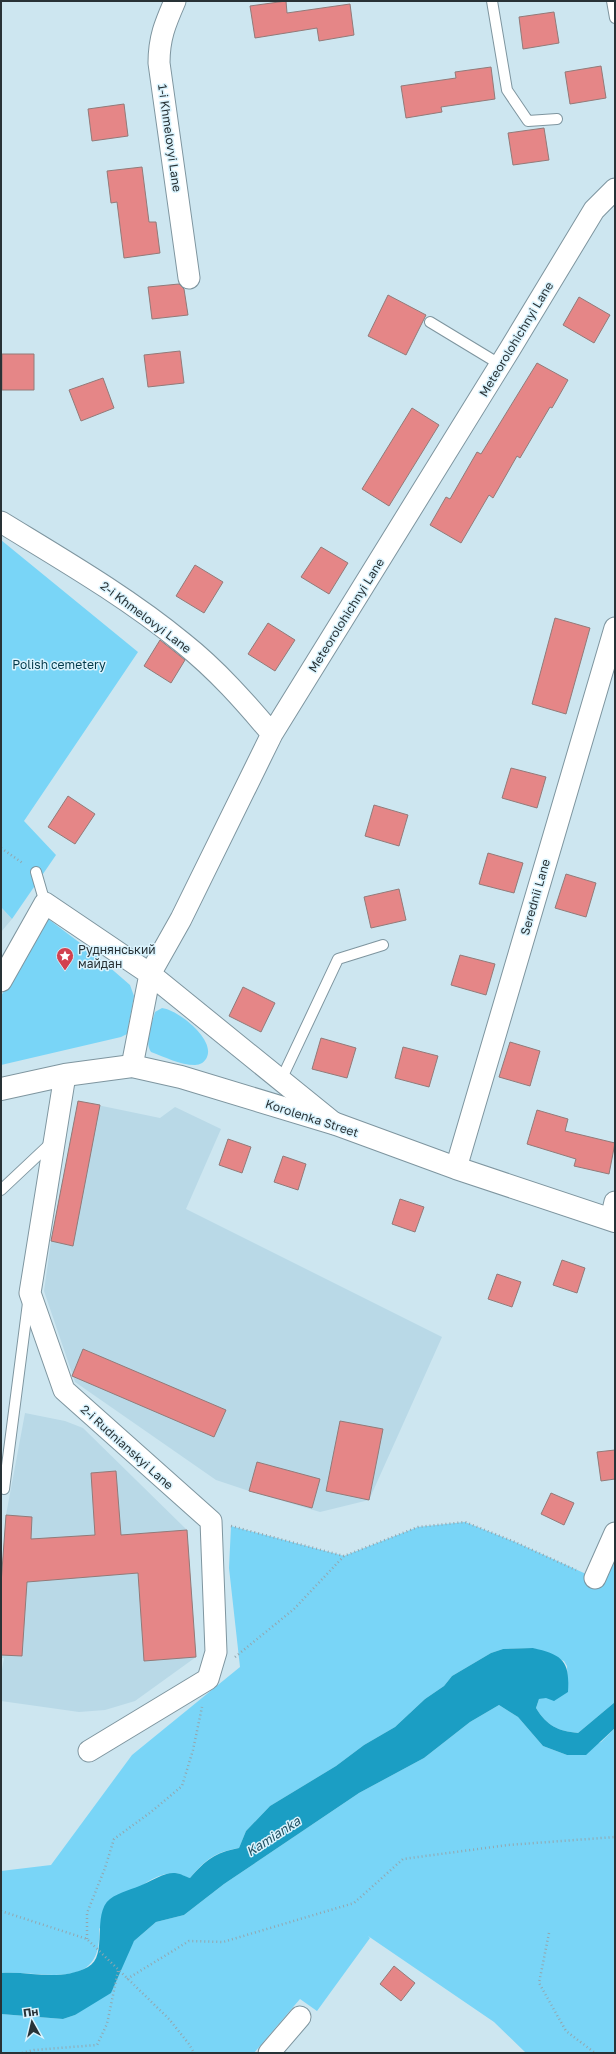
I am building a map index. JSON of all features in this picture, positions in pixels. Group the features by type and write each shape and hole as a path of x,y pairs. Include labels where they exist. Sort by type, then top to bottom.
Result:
{"street":[{"name":"1-i Khmelovyi Lane","path":"175,1 162,30 159,45 159,63 189,278"},
{"name":"Meteorolohichnyi Lane","path":"132,1066 150,974 181,919 272,734 501,365 594,210 615,189"},
{"name":"2-i Khmelovyi Lane","path":"1,522 109,588 184,643 235,691 272,734"},
{"name":"Serednii Lane","path":"456,1168 615,628"},
{"path":"1,981 44,903 150,974 336,1124"},
{"name":"Korolenka Street","path":"1,1089 65,1075 132,1066 181,1077 336,1124 456,1168 614,1214"},
{"name":"2-i Rudnianskyi Lane","path":"65,1075 53,1141 30,1293 64,1390 211,1521"},
{"path":"89,1751 208,1679 216,1652 211,1521"},
{"path":"595,1578 615,1533"},
{"path":"269,2053 300,2017"}],"lane":[{"path":"492,1 507,90 528,121 557,119"},
{"path":"612,1 615,18"},
{"path":"430,322 501,365"},
{"path":"36,872 44,903"},
{"path":"281,1080 338,958 383,945"},
{"path":"1,1190 53,1141"},
{"path":"4,1489 30,1293"}],"path":[{"path":"1,848 36,872"},
{"path":"211,1521 344,1556"},
{"path":"233,1659 294,1609 344,1556 418,1527 465,1522 515,1542 595,1578"},
{"path":"87,1939 86,1913 105,1868 114,1839 151,1812 182,1786 193,1750 208,1679"},
{"path":"127,1979 189,1941 223,1942 354,1903 404,1859 508,1845 615,1838"},
{"path":"1,1911 87,1939 118,1971 169,2019 189,2044 194,2053"},
{"path":"549,1933 540,1983 566,2031 595,2053"},
{"path":"22,2053 34,2050 97,2045 108,2024 118,1971"}],"shaded area":[{"path":"1,907 12,919 1,932"},
{"path":"78,1101 160,1118 175,1107 221,1129 186,1209 442,1337 369,1500 320,1512 216,1480 75,1382 44,1291 51,1241"},
{"path":"25,1413 65,1421 83,1428 187,1530 196,1657 135,1701 105,1710 79,1712 1,1701 1,1675 4,1658 1,1658 1,1584 6,1515"}],"green space":[{"name":"Polish cemetery","path":"1,540 138,652 24,821 56,855 12,919 1,907"},
{"path":"43,915 92,952 130,985 134,996 127,1034 121,1037 1,1065 1,996 27,951"},
{"path":"162,1008 177,1014 194,1026 206,1042 208,1050 207,1057 202,1063 195,1065 184,1064 151,1052 148,1038 155,1012"},
{"path":"465,1522 515,1542 595,1578 615,1533 615,1702 578,1733 559,1729 544,1719 536,1708 539,1699 568,1692 567,1666 564,1661 533,1648 503,1649 491,1653 452,1676 444,1686 425,1699 395,1727 364,1745 336,1766 270,1806 246,1831 239,1848 223,1852 211,1858 190,1878 175,1873 153,1879 142,1885 123,1902 99,1929 98,1949 91,1963 81,1971 51,1975 1,1973 1,1871 51,1865 132,1755 240,1667 229,1568 231,1526 344,1556 418,1527"},
{"path":"499,1705 518,1717 543,1746 567,1755 601,1742 615,1728 615,2053 526,2053 494,2022 368,1936 370,1938 317,2011 300,1999 254,2053 1,2053 1,2014 63,2019 75,2015 90,2004 134,1941 156,1922 184,1915 224,1884 359,1793 424,1758 470,1722"}],"water":[{"name":"Kamianka","path":"533,1648 551,1653 558,1657 566,1666 568,1673 568,1692 554,1701 546,1698 539,1699 536,1708 549,1723 559,1729 578,1733 615,1702 615,1728 586,1755 567,1755 543,1746 518,1717 499,1705 470,1722 424,1758 359,1793 224,1884 184,1915 156,1922 134,1941 111,1993 75,2015 63,2019 1,2014 1,1973 56,1975 67,1974 88,1967 94,1962 98,1954 102,1914 104,1906 110,1899 118,1894 167,1874 177,1873 190,1878 211,1858 223,1852 239,1848 246,1831 270,1806 336,1766 364,1745 395,1727 425,1699 444,1686 452,1676 491,1653 503,1649"}],"building":[{"path":"286,1 287,13 350,4 354,35 319,41 317,28 255,38 250,6"},
{"path":"554,12 559,43 523,49 519,17"},
{"path":"601,66 606,98 570,104 565,72"},
{"path":"491,67 495,99 441,107 442,112 406,118 401,86 456,78 455,72"},
{"path":"124,104 128,136 92,141 88,109"},
{"path":"544,128 549,160 513,165 508,133"},
{"path":"142,167 149,222 156,222 160,253 124,258 117,202 111,203 107,171"},
{"path":"179,284 184,289 188,315 152,319 148,287"},
{"path":"388,295 426,315 406,355 368,336"},
{"path":"579,297 610,315 594,343 563,325"},
{"path":"180,351 184,383 148,387 144,355"},
{"path":"2,354 34,354 34,390 2,390"},
{"path":"537,363 568,380 520,458 517,456 493,498 489,495 461,543 430,525 446,497 450,499 477,452 481,454"},
{"path":"103,378 114,408 81,421 69,390"},
{"path":"412,408 439,425 389,506 362,489"},
{"path":"321,547 348,563 329,594 301,577"},
{"path":"195,565 223,582 204,613 176,596"},
{"path":"555,618 590,628 566,714 532,704"},
{"path":"268,623 295,640 275,671 248,654"},
{"path":"160,640 185,660 171,683 144,666"},
{"path":"511,768 546,777 537,808 502,798"},
{"path":"68,796 95,814 75,844 48,827"},
{"path":"374,805 408,815 399,846 365,836"},
{"path":"488,853 523,863 514,893 479,884"},
{"path":"566,874 596,883 586,917 555,908"},
{"path":"399,889 406,920 371,928 364,897"},
{"path":"460,955 495,964 486,995 451,985"},
{"path":"243,987 275,1003 261,1032 229,1016"},
{"path":"321,1038 356,1048 347,1078 312,1069"},
{"path":"510,1042 540,1051 530,1086 499,1077"},
{"path":"403,1047 438,1056 429,1087 395,1078"},
{"path":"78,1101 100,1105 73,1246 51,1241"},
{"path":"537,1110 568,1119 565,1131 615,1143 609,1174 574,1166 576,1159 527,1144"},
{"path":"228,1139 251,1147 242,1173 219,1165"},
{"path":"283,1156 306,1164 298,1190 274,1182"},
{"path":"400,1199 424,1207 415,1232 392,1224"},
{"path":"562,1260 585,1268 577,1293 553,1285"},
{"path":"497,1274 521,1282 512,1307 488,1299"},
{"path":"83,1349 226,1410 214,1437 72,1376"},
{"path":"340,1421 383,1429 369,1500 326,1491"},
{"path":"615,1450 615,1479 601,1481 597,1452"},
{"path":"257,1462 320,1479 312,1508 249,1491"},
{"path":"116,1471 121,1535 187,1530 196,1657 144,1661 138,1573 27,1582 22,1656 1,1655 1,1584 6,1515 32,1517 31,1539 95,1535 91,1473"},
{"path":"551,1493 574,1503 564,1525 541,1514"},
{"path":"394,1966 415,1983 401,2001 380,1984"}],"place":[{"name":"Руднянський майдан","path":"65,971"}]}
